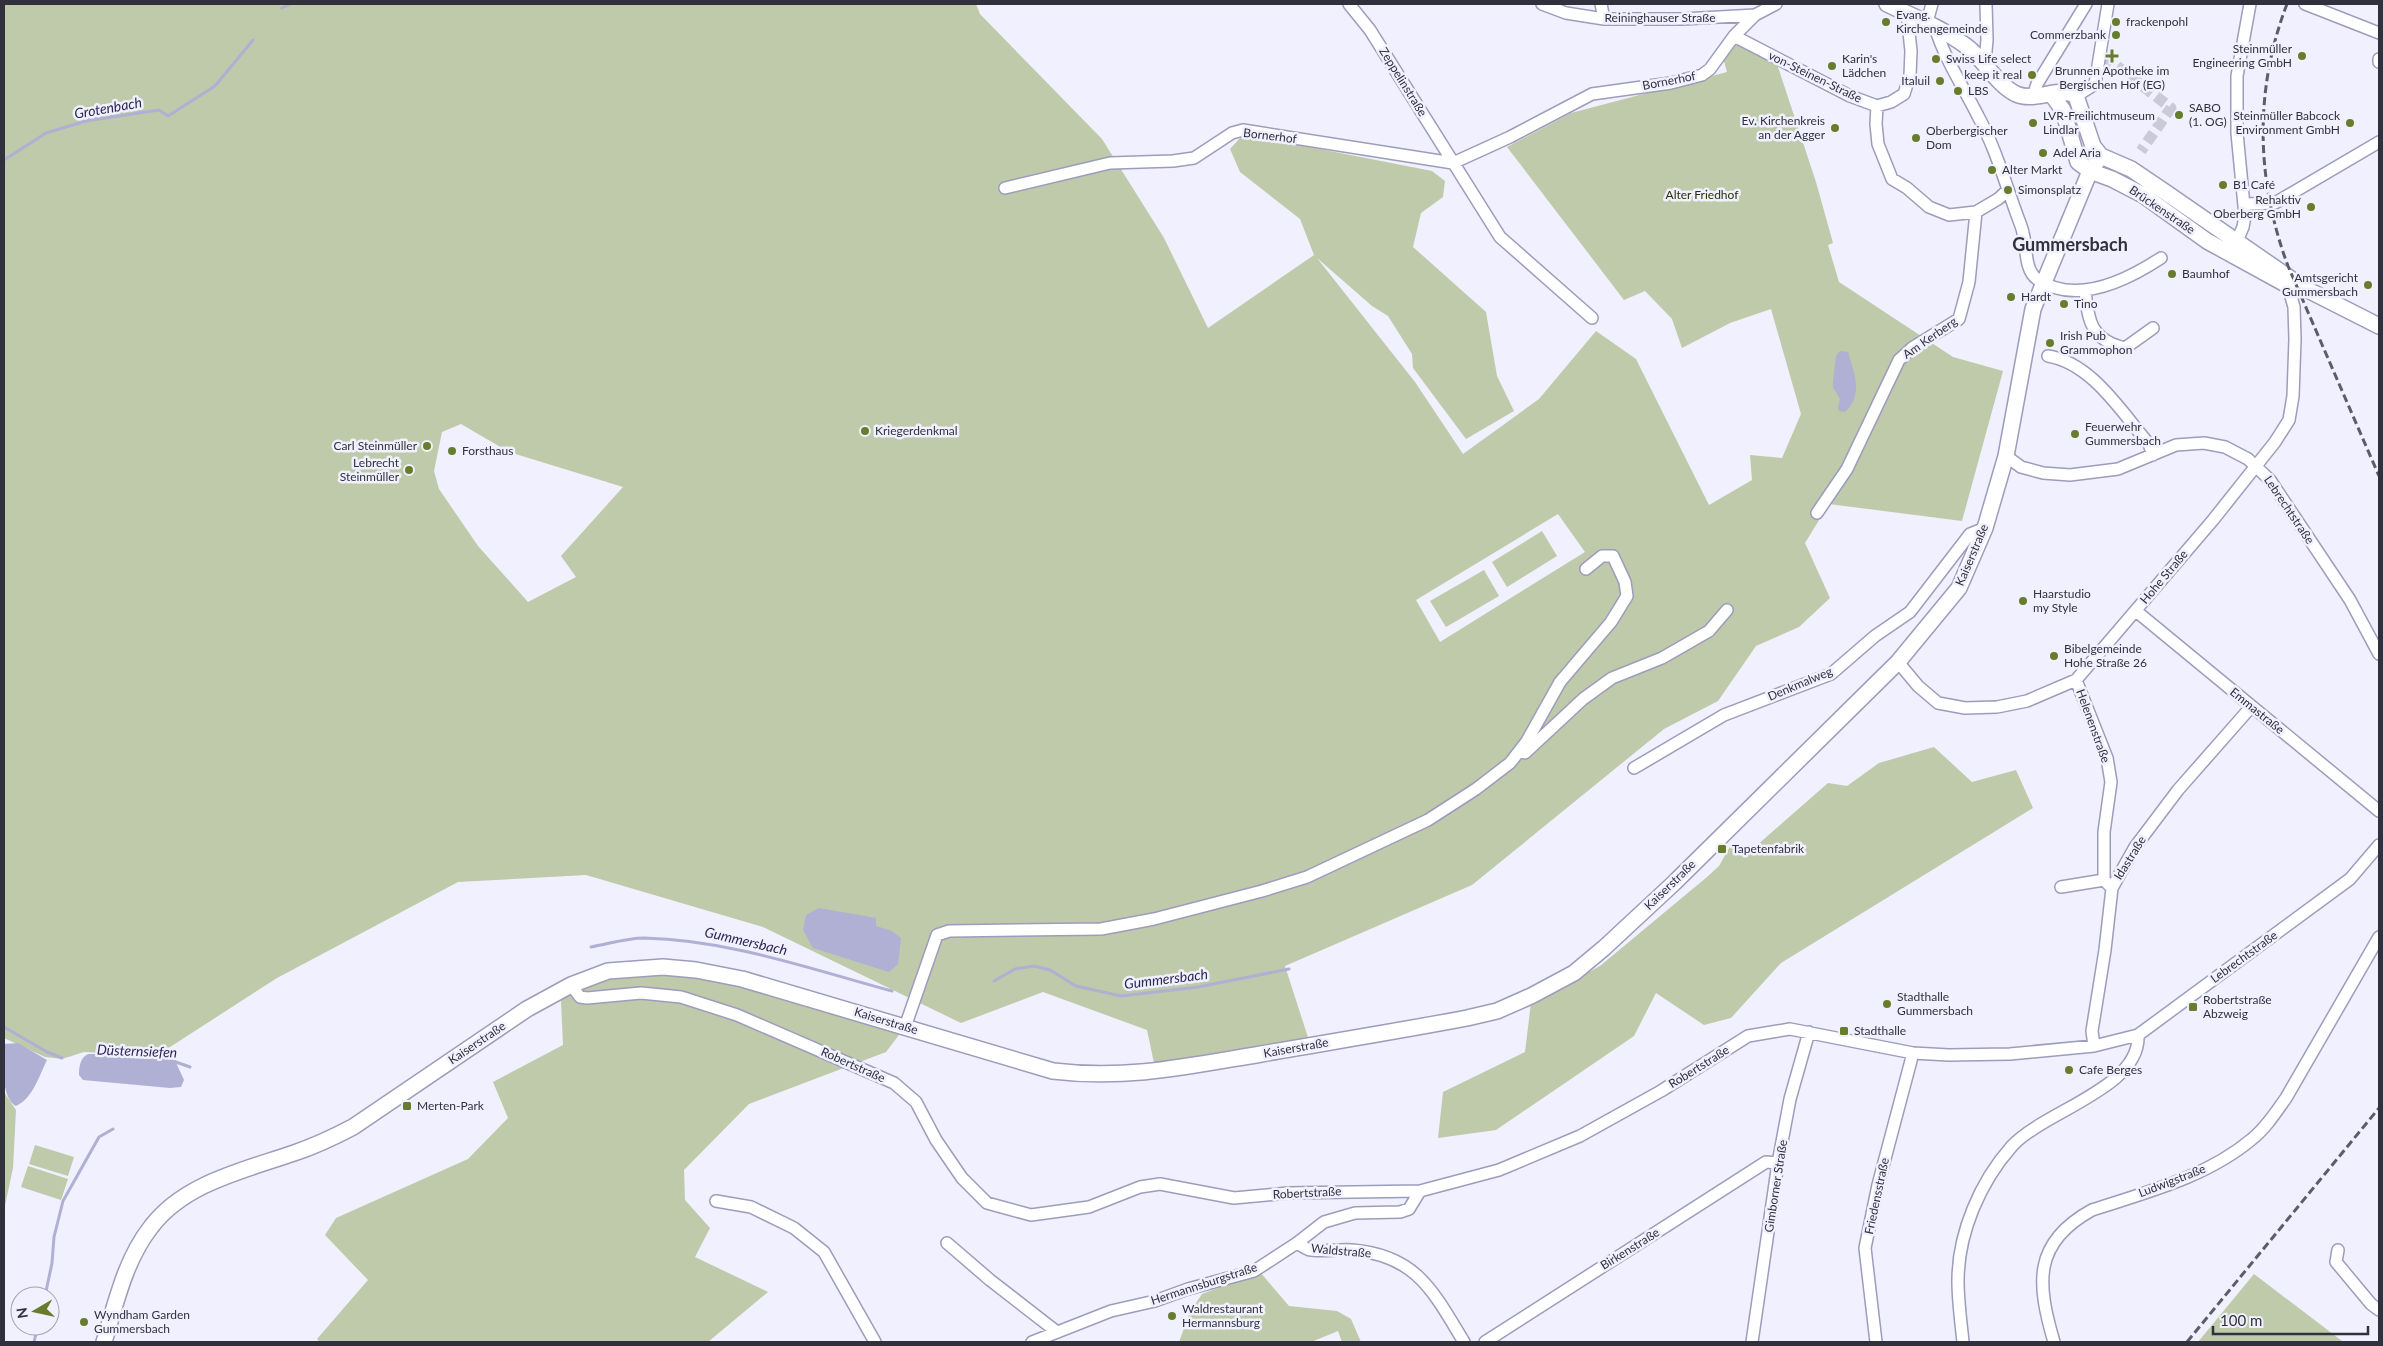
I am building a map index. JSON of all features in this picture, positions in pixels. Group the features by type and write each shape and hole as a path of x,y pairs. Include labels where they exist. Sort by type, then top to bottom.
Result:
{"street":[{"name":"Zeppelinstraße","path":"1349,4 1370,30 1453,163"},
{"name":"Reininghauser Straße","path":"1542,4 1566,13 1604,19 1683,19 1755,15 1776,4"},
{"path":"1601,4 1604,19"},
{"path":"1887,4 1931,25 1968,47 1985,62 2009,90 2020,96 2052,95 2063,91 2076,96"},
{"path":"1932,4 1931,25 1950,66 1987,134 2024,234 2028,264 2035,278 2062,290 2085,290 2112,284 2141,271 2160,258"},
{"path":"1985,62 1987,40 1986,4"},
{"path":"2033,96 2037,84 2086,4"},
{"path":"2076,96 2095,84 2102,56 2108,4"},
{"path":"2233,248 2243,227 2245,204 2237,133 2237,76 2250,4"},
{"path":"2305,4 2379,33"},
{"name":"von-Steinen-Straße","path":"1734,36 1850,96 1877,106 1891,102 1904,94 1910,75 1911,51 1908,14"},
{"name":"Bornerhof","path":"1005,188 1110,163 1173,161 1194,158 1232,133 1243,130 1453,163 1510,137 1592,94 1671,83 1702,75 1718,60 1734,36 1755,15"},
{"path":"2052,95 2063,110 2078,162 2090,171"},
{"path":"2076,96 2093,146 2101,156"},
{"path":"1877,106 1878,144 1892,179 1907,188 1929,207 1949,215 1976,212 1998,199 2008,190"},
{"path":"2245,204 2276,203 2379,142"},
{"name":"Kaiserstraße","path":"104,1342 119,1291 134,1253 150,1227 166,1210 203,1187 324,1142 353,1127 527,1009 571,985 608,971 664,967 696,970 742,979 1053,1071 1085,1075 1123,1075 1190,1066 1392,1032 1497,1011 1531,996 1574,972 1604,948 1674,883 1898,662 1959,588 1985,528 2006,456 2033,310 2090,171 2101,156"},
{"name":"Brückenstraße","path":"2101,156 2131,169 2233,248 2288,286 2304,288"},
{"path":"1453,163 1500,237 1592,318"},
{"name":"Brückenstraße","path":"2090,171 2112,179 2143,195 2206,241 2233,248 2304,288 2379,326"},
{"name":"Am Kerberg","path":"1816,513 1847,469 1899,360 1912,348 1960,319 1969,282 1976,212"},
{"name":"Hohe Straße","path":"1898,662 1918,686 1938,703 1965,708 1998,707 2027,701 2076,680 2257,465 2289,420 2293,396 2295,339 2294,307 2288,286"},
{"path":"2085,290 2090,324 2107,344 2125,348 2153,328"},
{"path":"2048,356 2062,358 2080,368 2096,382 2149,444 2153,455"},
{"name":"Lebrechtstraße","path":"2006,456 2021,468 2043,473 2070,475 2118,469 2176,445 2204,443 2225,446 2257,465 2270,480 2343,589 2379,654"},
{"name":"Denkmalweg","path":"1634,768 1724,715 1831,674 1875,636 1910,612 1970,534 1985,528"},
{"path":"1510,763 1527,741 1560,682 1611,622 1627,596 1625,582 1613,556 1602,556 1586,569"},
{"path":"905,1027 938,935 949,931 1101,929 1154,919 1262,891 1307,877 1428,820 1476,789 1524,754 1583,699 1612,678 1662,658 1709,631 1727,610"},
{"name":"Emmastraße","path":"2136,611 2379,811"},
{"name":"Helenenstraße","path":"2076,680 2105,751 2111,782 2104,832 2108,884"},
{"name":"Idastraße","path":"2094,1046 2092,1031 2105,950 2108,884 2178,790 2251,707"},
{"name":"Lebrechtstraße","path":"2094,1046 2138,1035 2350,879 2379,845"},
{"path":"2061,887 2108,884"},
{"name":"Ludwigstraße","path":"2054,1342 2043,1306 2041,1282 2046,1257 2058,1236 2078,1218 2092,1210 2208,1169 2253,1139 2271,1120 2286,1098 2379,937"},
{"name":"Robertstraße","path":"571,985 580,997 588,998 640,992 681,997 738,1014 894,1083 916,1102 936,1140 962,1178 987,1203 1031,1215 1089,1207 1140,1187 1160,1184 1234,1198 1288,1193 1420,1191 1499,1170 1580,1136 1661,1091 1748,1036 1790,1029 1913,1053 2010,1054 2094,1046"},
{"name":"Gimborner Straße","path":"1752,1342 1778,1163 1790,1099 1809,1032"},
{"path":"1964,1342 1958,1281 1962,1244 1981,1190 2012,1146 2025,1135 2050,1117 2101,1090 2124,1072 2139,1047 2138,1035"},
{"name":"Friedensstraße","path":"1876,1342 1865,1248 1878,1184 1913,1053"},
{"name":"Birkenstraße","path":"1485,1342 1766,1162 1778,1163"},
{"name":"Hermannsburgstraße","path":"1032,1342 1111,1311 1155,1302 1188,1289 1254,1271 1297,1243 1324,1222 1355,1213 1400,1212 1408,1209 1420,1191"},
{"path":"716,1201 752,1208 794,1228 824,1252 876,1342"},
{"path":"948,1243 990,1280 1057,1332"},
{"name":"Waldstraße","path":"1297,1243 1311,1250 1354,1250 1385,1256 1413,1271 1436,1294 1464,1342"},
{"path":"2338,1250 2336,1262 2371,1304 2379,1310"}],"green space":[{"name":"Alter Friedhof","path":"4,4 976,4 980,14 1102,139 1164,238 1208,328 1314,255 1300,219 1240,172 1230,149 1240,138 1258,137 1432,171 1445,181 1443,197 1421,213 1413,247 1486,312 1497,376 1514,411 1466,439 1413,368 1412,354 1388,316 1372,306 1317,258 1415,382 1463,454 1539,399 1596,331 1636,359 1709,505 1752,480 1750,455 1782,458 1801,414 1771,309 1730,323 1682,348 1672,319 1645,291 1624,300 1507,147 1571,113 1727,72 1721,51 1739,42 1775,58 1816,182 1833,243 1828,245 1839,282 1953,357 2003,371 1962,521 1829,504 1805,543 1830,598 1799,627 1756,646 1718,701 1664,729 1472,885 1285,966 1313,1053 1157,1077 1147,1030 1043,992 961,1023 763,927 586,875 458,882 277,978 153,1058 131,1054 84,1052 62,1059 45,1057 4,1038","holes":["461,424 509,452 623,487 561,556 576,577 528,602 478,546 439,489 434,471 442,432","1558,514 1585,552 1440,642 1416,600"]},
{"path":"1542,531 1557,556 1507,587 1492,562"},
{"path":"1484,570 1499,596 1446,627 1430,601"},
{"path":"1934,747 1972,782 2016,770 2033,808 1781,963 1731,1018 1704,1025 1656,993 1634,1036 1496,1130 1438,1138 1443,1092 1525,1052 1531,1003 1600,966 1719,866 1732,843 1747,854 1828,783 1847,786 1879,763"},
{"path":"663,967 905,1027 886,1052 749,1104 684,1170 685,1200 710,1228 695,1257 768,1292 708,1342 320,1342 317,1339 368,1280 325,1235 336,1218 468,1159 508,1118 493,1082 563,1045 561,1001 571,985"},
{"path":"4,1092 16,1110 13,1168 4,1210"},
{"path":"35,1145 74,1157 68,1176 29,1164"},
{"path":"28,1166 68,1179 61,1200 21,1187"},
{"path":"1260,1272 1289,1306 1337,1311 1351,1319 1361,1342 1342,1342 1338,1331 1311,1342 1179,1342 1190,1312 1202,1294"},
{"path":"2254,1274 2342,1341 2344,1342 2198,1342"}],"water":[{"path":"1840,351 1848,352 1856,383 1854,398 1845,412 1839,411 1840,399 1833,387 1836,356"},
{"path":"819,908 876,918 876,926 892,931 901,938 898,964 889,972 813,948 803,930 806,915"},
{"path":"18,1043 47,1060 27,1098 16,1106 7,1095 5,1087 4,1044"},
{"path":"88,1054 173,1056 184,1080 181,1087 170,1088 83,1080 79,1075 80,1066 83,1058"}],"waterway":[{"name":"Grotenbach","path":"282,8 290,4"},
{"name":"Grotenbach","path":"4,160 46,133 86,121 159,110 168,116 215,86 253,40"},
{"name":"Gummersbach","path":"591,947 638,938 708,944 770,957 892,991"},
{"name":"Gummersbach","path":"994,981 1015,969 1034,966 1050,970 1076,986 1121,996 1198,987 1289,969"},
{"name":"Düsternsiefen","path":"4,1027 47,1052 62,1058"},
{"name":"Düsternsiefen","path":"173,1061 190,1067"},
{"name":"Gummersbach","path":"47,1286 52,1263 54,1237 63,1201 99,1137 113,1129"},
{"name":"Gummersbach","path":"34,1342 36,1336"}],"tunnel":[{"path":"2104,56 2171,108 2141,151"}],"railway":[{"path":"2287,4 2276,36 2264,102 2263,135 2270,201 2277,234 2288,266 2379,476"},
{"path":"2187,1342 2379,1108"}],"place":[{"name":"Evang. Kirchengemeinde","path":"1886,22"},
{"name":"frackenpohl","path":"2116,22"},
{"name":"Commerzbank","path":"2116,35"},
{"name":"Brunnen Apotheke im Bergischen Hof (EG)","path":"2112,56"},
{"name":"Steinmüller Engineering GmbH","path":"2302,56"},
{"name":"Swiss Life select","path":"1936,59"},
{"name":"Karin's Lädchen","path":"1832,66"},
{"name":"keep it real","path":"2032,75"},
{"name":"Italuil","path":"1940,81"},
{"name":"LBS","path":"1958,91"},
{"name":"SABO (1. OG)","path":"2179,115"},
{"name":"LVR-Freilichtmuseum Lindlar","path":"2033,123"},
{"name":"Steinmüller Babcock Environment GmbH","path":"2350,123"},
{"name":"Ev. Kirchenkreis an der Agger","path":"1835,128"},
{"name":"Oberbergischer Dom","path":"1916,138"},
{"name":"Adel Aria","path":"2043,153"},
{"name":"Alter Markt","path":"1992,170"},
{"name":"B1 Café","path":"2223,185"},
{"name":"Simonsplatz","path":"2008,190"},
{"name":"Rehaktiv Oberberg GmbH","path":"2311,207"},
{"name":"Baumhof","path":"2172,274"},
{"name":"Amtsgericht Gummersbach","path":"2368,285"},
{"name":"Hardt","path":"2011,297"},
{"name":"Tino","path":"2064,304"},
{"name":"Irish Pub Grammophon","path":"2050,343"},
{"name":"Kriegerdenkmal","path":"865,431"},
{"name":"Feuerwehr Gummersbach","path":"2075,434"},
{"name":"Carl Steinmüller","path":"427,446"},
{"name":"Forsthaus","path":"452,451"},
{"name":"Lebrecht Steinmüller","path":"409,470"},
{"name":"Haarstudio my Style","path":"2023,601"},
{"name":"Bibelgemeinde Hohe Straße 26","path":"2054,656"},
{"name":"Tapetenfabrik","path":"1722,849"},
{"name":"Stadthalle Gummersbach","path":"1887,1004"},
{"name":"Robertstraße Abzweig","path":"2193,1007"},
{"name":"Stadthalle","path":"1844,1031"},
{"name":"Cafe Berges","path":"2069,1070"},
{"name":"Merten-Park","path":"407,1106"},
{"name":"Waldrestaurant Hermannsburg","path":"1172,1316"},
{"name":"Wyndham Garden Gummersbach","path":"84,1322"}],"district":[{"name":"Gummersbach","path":"2070,245"}]}
